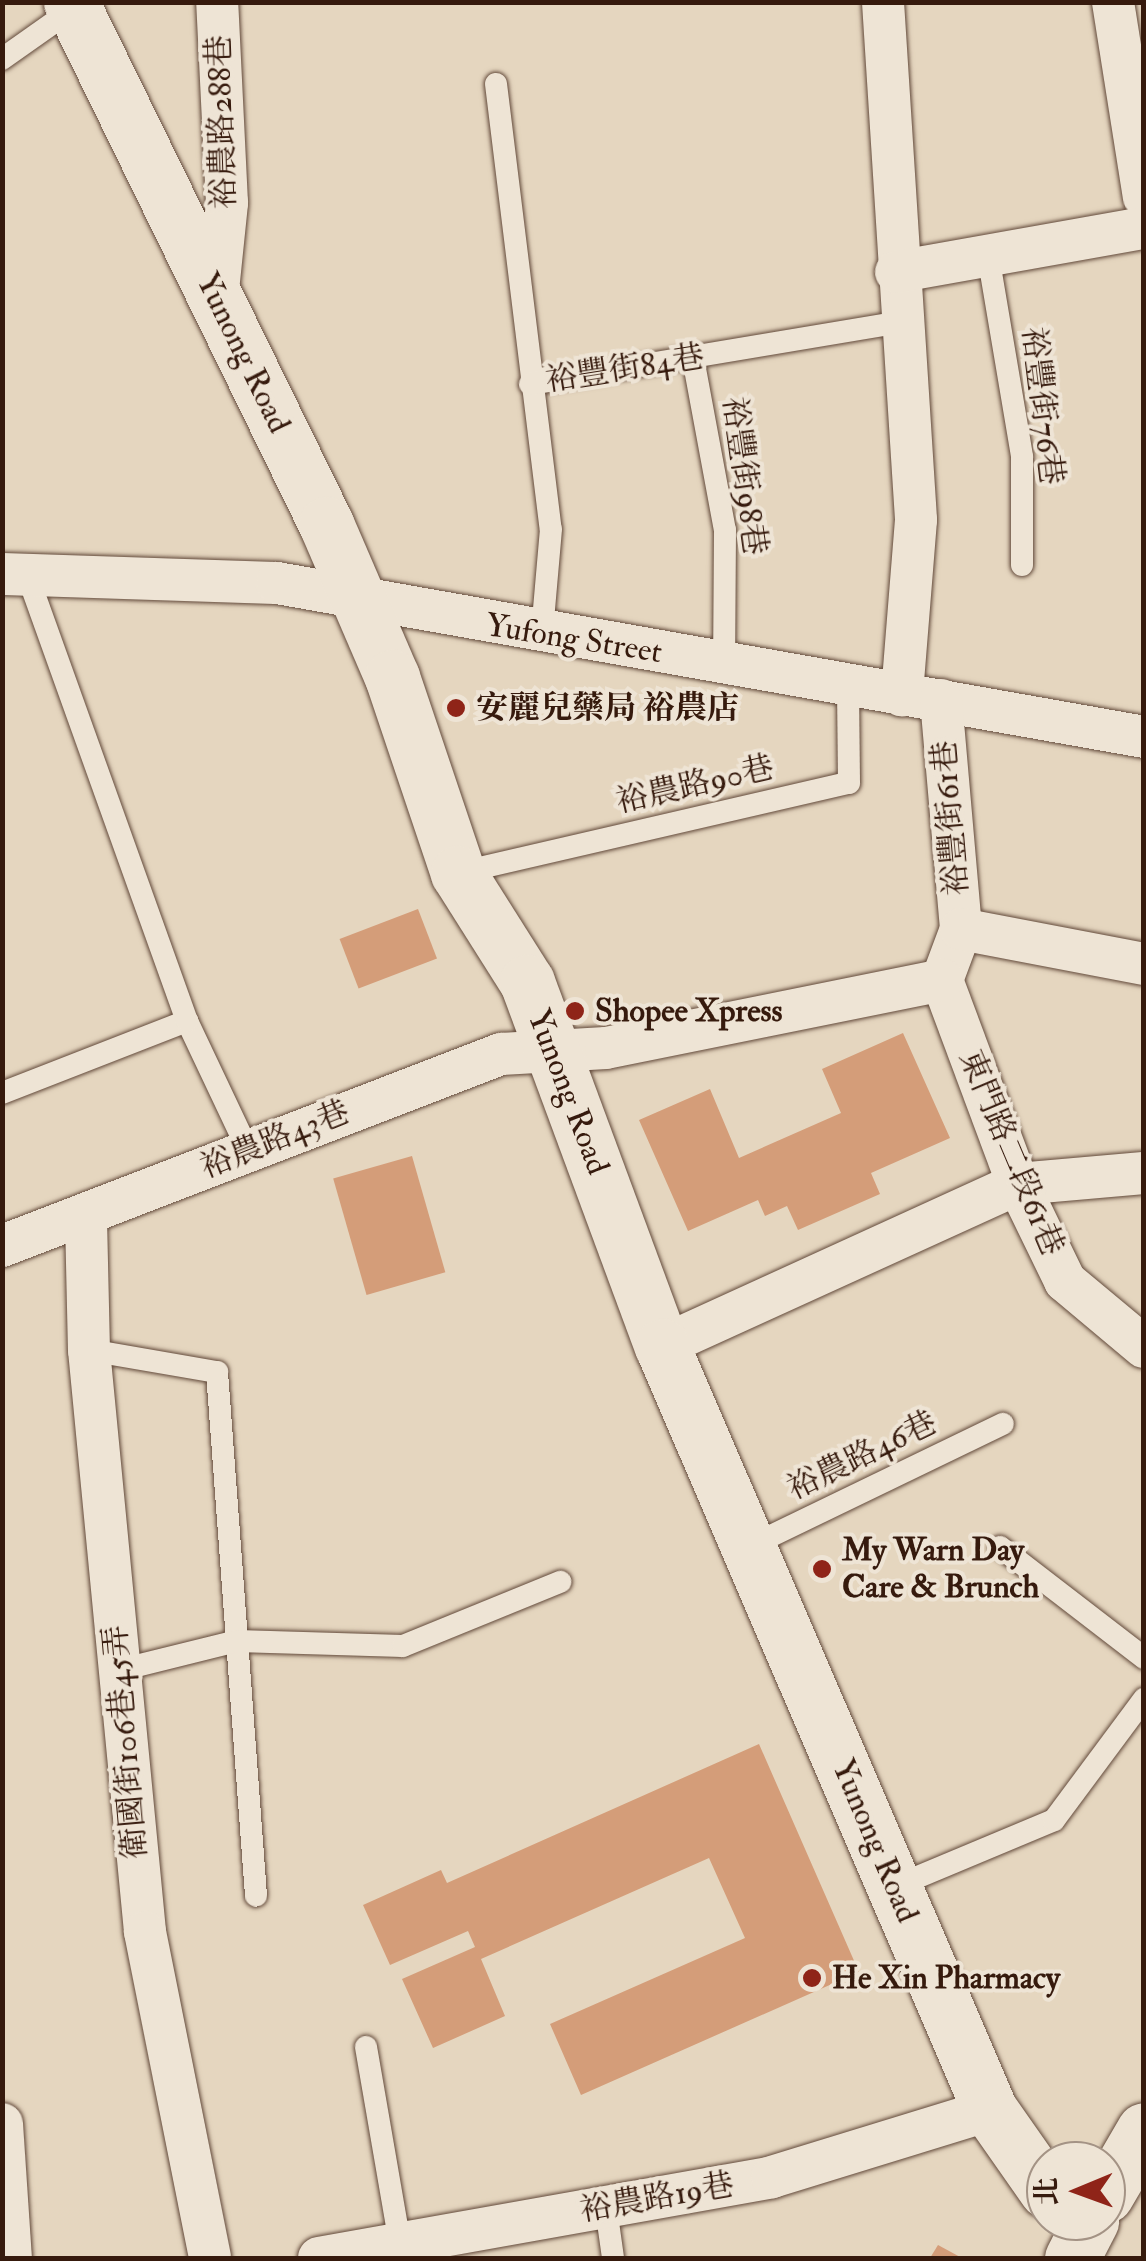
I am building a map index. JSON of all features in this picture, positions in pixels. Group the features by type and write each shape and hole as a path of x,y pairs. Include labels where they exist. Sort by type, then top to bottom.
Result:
{"street":[{"name":"裕農路288巷","path":"217,2 228,202 217,300"},
{"path":"882,2 896,272 916,520 921,698"},
{"path":"1113,2 1144,196"},
{"name":"Yunong Road","path":"73,6 358,600 458,873 526,982 662,1346 990,2110 1026,2161"},
{"path":"896,272 1144,228"},
{"name":"Yufong Street","path":"15,576 277,583 1144,737"},
{"name":"裕豐街61巷","path":"921,698 961,929 1144,964"},
{"path":"942,980 961,929"},
{"name":"裕農路43巷","path":"2,1246 86,1219 247,1148 500,1054 552,1054 942,980"},
{"name":"東門路二段61巷","path":"942,980 1018,1184 1065,1281 1144,1347"},
{"path":"662,1346 1018,1184 1144,1173"},
{"name":"衛國街106巷45弄","path":"86,1219 89,1350 144,1932 210,2258"},
{"name":"裕農路19巷","path":"318,2258 772,2177 990,2110"},
{"path":"2,2124 11,2258"},
{"path":"1126,2159 1144,2130"}],"lane":[{"path":"2,59 73,6"},
{"name":"裕豐街84巷","path":"496,84 530,384 900,322"},
{"name":"裕豐街76巷","path":"988,256 1022,458 1022,565"},
{"name":"裕豐街98巷","path":"693,358 725,530 724,664"},
{"path":"530,384 551,529 542,632"},
{"path":"15,576 187,1021 247,1148"},
{"name":"裕農路90巷","path":"458,873 849,783 848,682"},
{"path":"2,1093 187,1021"},
{"path":"89,1350 217,1372 256,1896"},
{"name":"裕農路46巷","path":"748,1546 1003,1424"},
{"path":"1000,1546 1144,1658"},
{"path":"120,1670 237,1640 403,1646 560,1582"},
{"path":"894,1886 1054,1820 1144,1699"},
{"path":"366,2047 400,2243"},
{"path":"606,2208 614,2258"}],"building":[{"path":"418,909 437,958 359,989 340,939"},
{"path":"903,1033 950,1138 871,1173 880,1194 798,1230 787,1206 765,1216 758,1200 688,1231 639,1120 710,1089 739,1158 841,1113 822,1069"},
{"path":"412,1156 445,1272 367,1295 333,1179"},
{"path":"759,1744 859,1972 581,2095 550,2024 745,1938 709,1858 481,1959 505,2016 433,2048 402,1979 475,1947 468,1931 390,1965 363,1905 441,1870 447,1883"},
{"path":"938,2245 962,2258 930,2258"}],"place":[{"name":"安麗兒藥局 裕農店","path":"456,708"},
{"name":"Shopee Xpress","path":"575,1011"},
{"name":"My Warn Day Care & Brunch","path":"822,1569"},
{"name":"He Xin Pharmacy","path":"812,1978"}]}
